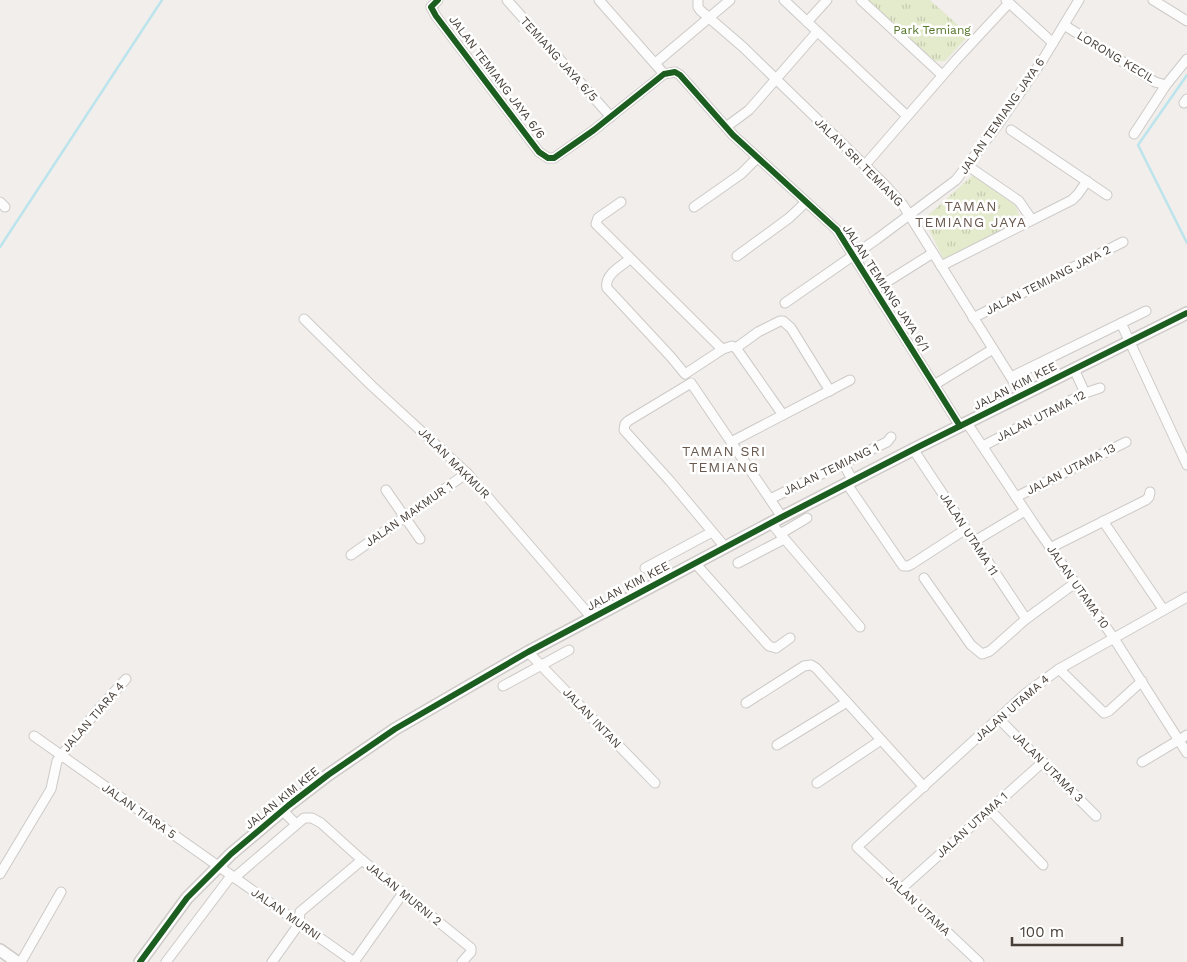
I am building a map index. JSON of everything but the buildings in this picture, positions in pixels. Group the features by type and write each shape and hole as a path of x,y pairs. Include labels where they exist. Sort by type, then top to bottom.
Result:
{"street":[{"name":"JALAN TEMIANG JAYA 6/6","path":"438,0 431,7 436,16 540,152 548,158 554,158 611,117"},
{"name":"TEMIANG JAYA 6/5","path":"507,0 611,117"},
{"name":"JALAN TEMIANG JAYA 6/1","path":"599,0 667,73 675,72 680,75 726,127 757,158 837,230 934,385 963,425"},
{"name":"JALAN SRI TEMIANG","path":"698,0 698,7 708,17 776,79 891,191 910,215 1022,395"},
{"path":"659,60 730,0"},
{"path":"784,0 906,115"},
{"path":"807,22 827,0"},
{"path":"861,0 942,75"},
{"name":"JALAN TEMIANG JAYA 6","path":"785,303 948,187 968,166 1000,122 1053,43 1079,0"},
{"path":"1153,0 1187,21"},
{"path":"865,165 906,115 1008,2 1053,43"},
{"name":"LORONG KECIL","path":"1064,25 1154,82 1166,84 1187,59"},
{"path":"726,127 749,110 818,32"},
{"path":"611,117 667,73"},
{"path":"1134,134 1166,84"},
{"path":"1011,130 1107,195"},
{"path":"694,207 741,174 757,158"},
{"path":"968,166 1019,201 1032,220"},
{"path":"942,266 1072,200 1087,181"},
{"path":"622,202 598,218 596,224 723,349"},
{"path":"737,256 789,218 806,202"},
{"name":"JALAN TEMIANG JAYA 2","path":"973,318 1123,242"},
{"path":"874,290 933,252"},
{"path":"630,259 608,277 606,282 607,288 685,374 723,349 732,346 736,348 783,415"},
{"path":"1011,377 1146,311"},
{"name":"JALAN KIM KEE","path":"140,962 187,898 218,866 291,819 328,775 395,729 528,652 782,517 913,449 1187,313"},
{"name":"JALAN MAKMUR","path":"304,319 372,386 467,473 592,618"},
{"path":"736,348 758,332 783,321 791,328 830,390"},
{"path":"1121,323 1187,465"},
{"path":"934,385 993,348"},
{"path":"1074,369 1085,393"},
{"path":"731,442 850,380"},
{"path":"725,547 624,430 624,424 628,421 691,383 782,517"},
{"name":"JALAN UTAMA 12","path":"982,446 1085,393 1100,388"},
{"name":"JALAN UTAMA 10","path":"963,425 982,446 1050,548 1183,737 1187,753"},
{"name":"JALAN TEMIANG 1","path":"770,499 887,442 891,437"},
{"name":"JALAN UTAMA 13","path":"1016,497 1126,442"},
{"name":"JALAN UTAMA 11","path":"913,449 973,542 1026,619"},
{"path":"842,463 850,482 903,566 912,564 966,530"},
{"name":"JALAN MAKMUR 1","path":"351,555 467,473"},
{"path":"386,490 420,539"},
{"path":"1050,548 1146,500 1150,492"},
{"path":"973,542 1025,511"},
{"path":"738,563 807,518"},
{"path":"1103,521 1163,609"},
{"path":"771,523 860,626"},
{"path":"645,568 712,532"},
{"path":"695,563 771,647 776,648 790,638"},
{"path":"924,578 971,645 982,654 990,651 1026,619 1075,583"},
{"name":"JALAN UTAMA 4","path":"857,847 1025,694 1059,669 1187,597"},
{"path":"503,686 569,650"},
{"name":"JALAN INTAN","path":"528,652 655,783"},
{"path":"746,703 804,666 811,665 816,668 924,787"},
{"path":"1059,669 1104,713 1109,711 1142,681"},
{"name":"JALAN TIARA 4","path":"0,874 51,789 55,767 60,756 126,679"},
{"path":"777,745 847,702"},
{"name":"JALAN UTAMA 3","path":"999,718 1096,816"},
{"name":"JALAN TIARA 4","path":"34,736 60,756"},
{"path":"1142,762 1183,737"},
{"path":"818,783 881,740"},
{"name":"JALAN TIARA 5","path":"60,756 218,866"},
{"name":"JALAN UTAMA 1","path":"901,889 1043,762"},
{"path":"990,810 1044,865"},
{"path":"166,962 232,877 291,819 312,818 362,860"},
{"name":"JALAN UTAMA","path":"857,847 979,962"},
{"name":"JALAN MURNI 2","path":"272,962 299,924 300,912 362,860 471,948 471,952 462,962"},
{"name":"JALAN MURNI","path":"218,866 354,962"},
{"path":"21,962 61,892"},
{"path":"354,962 403,893"},
{"path":"0,950 17,962"}],"green space":[{"name":"Park Temiang","path":"867,0 930,0 969,35 945,61 935,61"},
{"path":"973,175 1016,206 1020,219 945,262 924,219"}],"waterway":[{"path":"0,247 162,0"},
{"path":"1187,75 1138,145 1187,243"}],"cycle path":[{"path":"438,0 431,7 436,16 539,152 548,158 554,158 594,130 664,74 675,72 680,75 733,135 837,230 960,426"},
{"path":"140,962 187,898 231,854 328,775 395,729 528,652 782,517 1187,313"}],"district":[{"name":"TAMAN TEMIANG JAYA","path":"971,214"},
{"name":"TAMAN SRI TEMIANG","path":"724,460"}]}
